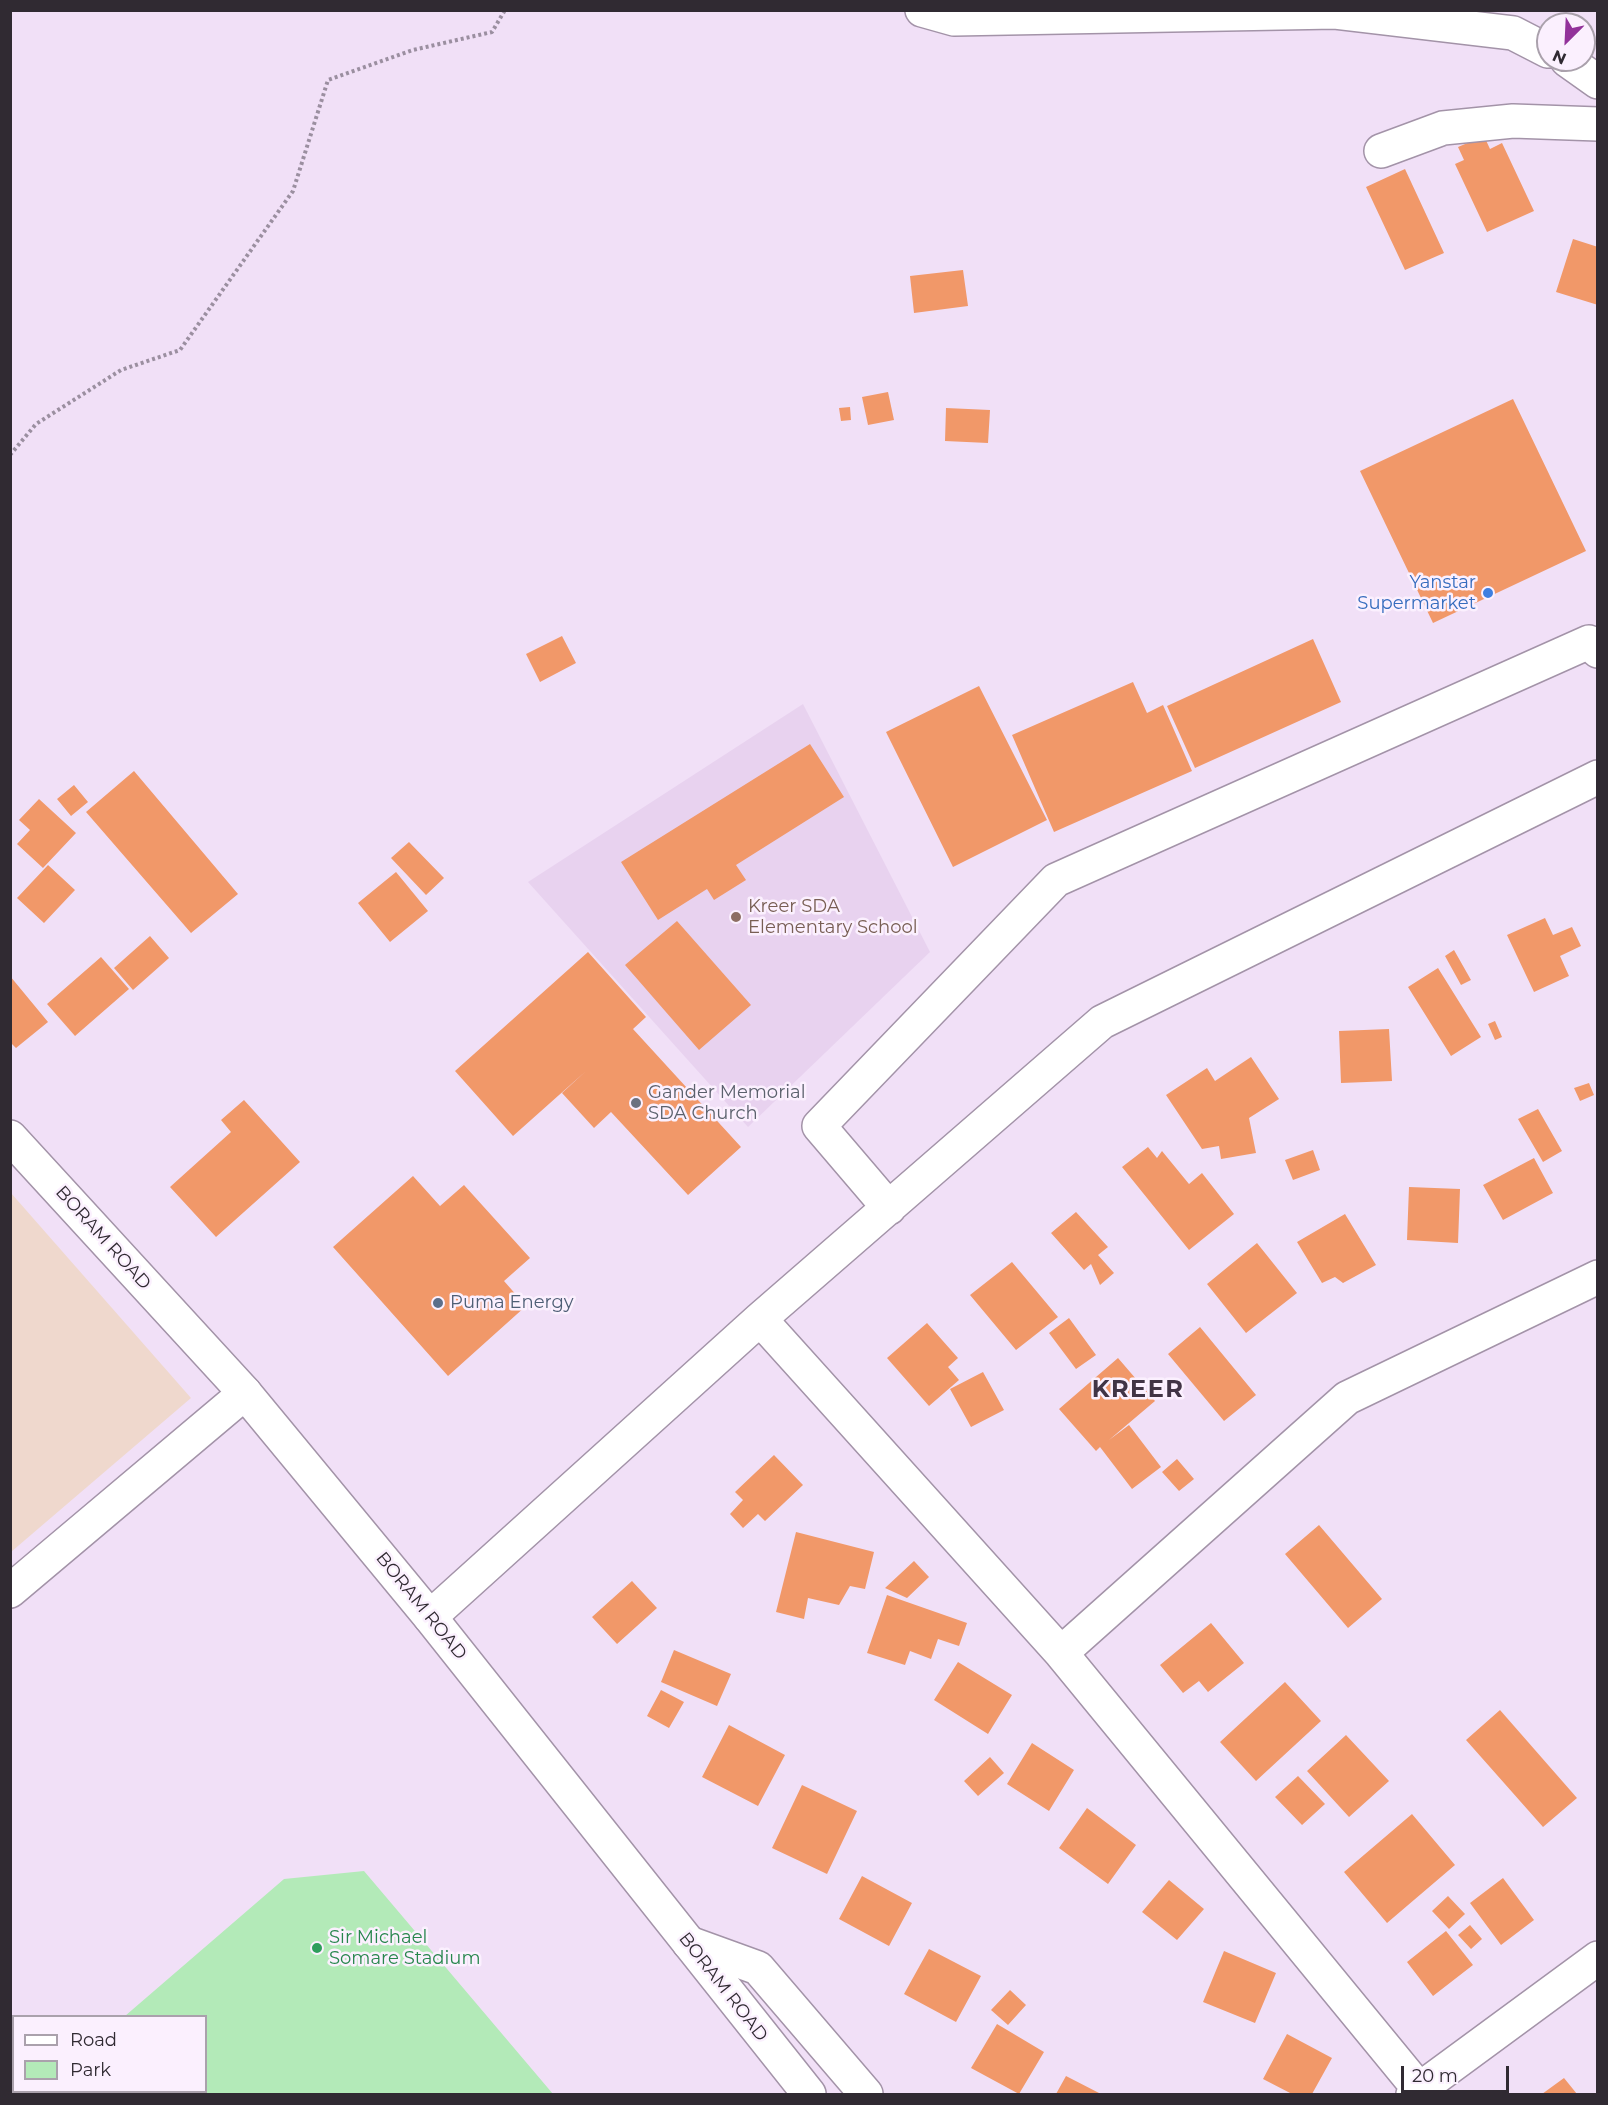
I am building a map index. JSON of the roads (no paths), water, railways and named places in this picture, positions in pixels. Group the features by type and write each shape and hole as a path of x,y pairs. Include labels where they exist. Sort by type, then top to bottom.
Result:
{"street":[{"path":"921,10 954,19 1335,12 1513,33 1536,45"},
{"path":"1584,72 1598,82"},
{"path":"1381,151 1443,128 1513,121 1598,124"},
{"path":"889,1208 819,1126 1056,880 1589,642 1598,651"},
{"path":"430,1617 760,1319 1102,1022 1598,777"},
{"name":"BORAM ROAD","path":"10,1137 245,1394 430,1617 809,2094"},
{"path":"1061,1653 1347,1398 1598,1277"},
{"path":"760,1319 1061,1653 1416,2092 1598,1958"},
{"path":"10,1592 245,1394"},
{"path":"689,1943 758,1968 866,2094"}],"place":[{"name":"Yanstar Supermarket","path":"1488,593"},
{"name":"Kreer SDA Elementary School","path":"736,917"},
{"name":"Gander Memorial SDA Church","path":"636,1103"},
{"name":"Puma Energy","path":"438,1303"},
{"name":"Sir Michael Somare Stadium","path":"317,1948"}],"district":[{"name":"KREER","path":"1138,1390"}]}
